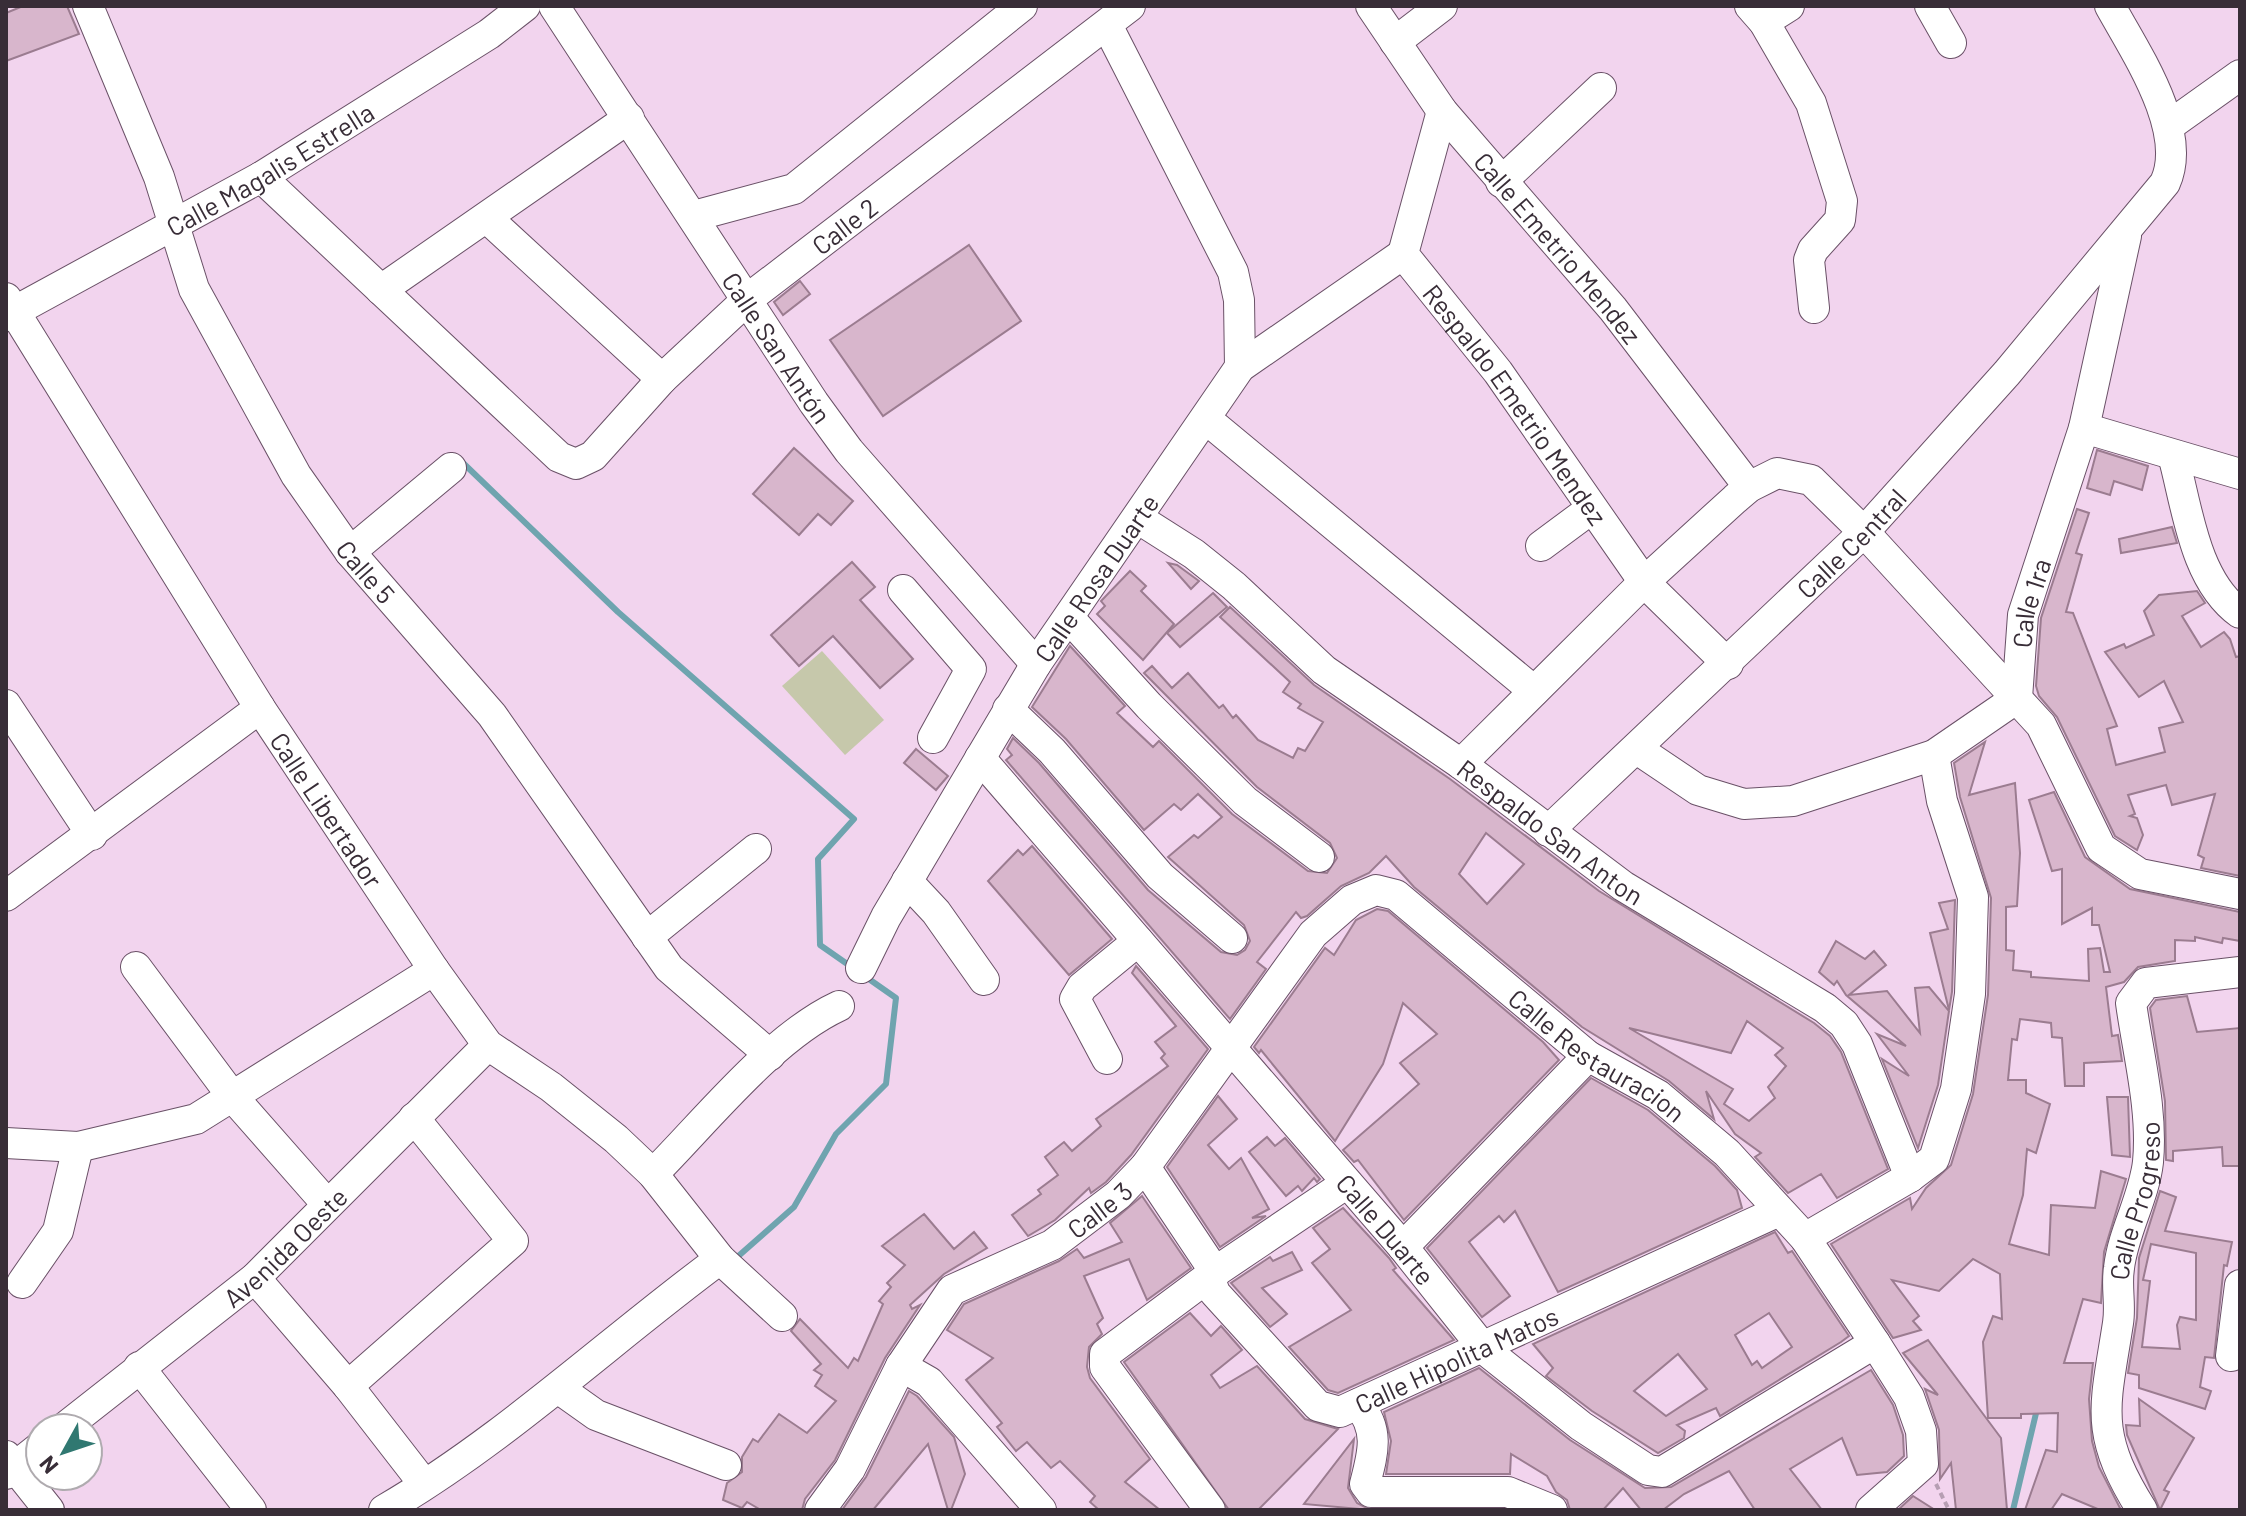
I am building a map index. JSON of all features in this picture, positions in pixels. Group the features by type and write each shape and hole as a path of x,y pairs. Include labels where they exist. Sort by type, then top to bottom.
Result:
{"street":[{"name":"Calle 5","path":"88,6 159,177 171,224 201,303 296,475 350,552 492,715 669,968 770,1055"},
{"name":"Calle Magalis Estrella","path":"9,308 261,177 489,34 525,6"},
{"name":"Calle San Antón","path":"554,6 749,298 814,403 849,451 1036,664"},
{"path":"694,216 794,189 1022,6"},
{"name":"Calle 2","path":"381,290 559,457 576,464 593,456 662,379 749,298 1130,6"},
{"name":"Calle Emetrio Mendez","path":"1371,6 1442,111 1613,309 1749,487"},
{"path":"1395,42 1442,6"},
{"path":"1930,6 1951,43"},
{"name":"Calle 1ra","path":"2017,698 2023,615 2084,428 2127,230 2171,170 2174,157 2170,125 2110,6"},
{"path":"1768,11 1811,103 1842,201 1840,220 1813,250 1809,260 1814,308"},
{"path":"1107,25 1233,272 1239,300 1240,367"},
{"path":"2170,125 2240,75"},
{"path":"1501,182 1601,88"},
{"path":"1403,254 1442,111"},
{"path":"261,177 381,290 629,118"},
{"path":"487,218 662,379"},
{"name":"Calle Central","path":"1548,831 1728,664 1864,532 2007,373 2127,230"},
{"name":"Calle Rosa Duarte","path":"861,968 870,945 1036,664 1139,519 1240,367 1403,254"},
{"name":"Respaldo Emetrio Mendez","path":"1403,254 1498,372 1644,582 1728,664"},
{"name":"Calle Libertador","path":"9,308 260,708 434,970 488,1045 551,1087 616,1139 653,1174 720,1259 782,1316"},
{"path":"1206,419 1534,691"},
{"path":"2084,428 2240,474"},
{"path":"2173,455 2202,561 2218,592 2240,613"},
{"path":"350,552 451,468"},
{"path":"1461,764 1644,582 1749,487 1777,473 1811,480 1864,532 2041,725 2063,764 2092,835 2112,859 2140,874 2240,894"},
{"path":"1541,546 1591,509"},
{"name":"Respaldo San Anton","path":"1139,519 1194,554 1234,586 1337,680 1461,764 1623,886 1825,1008 1844,1024 1857,1044 1910,1177"},
{"path":"903,590 971,669 933,738"},
{"path":"961,656 994,617"},
{"path":"1070,619 1149,706 1245,801 1319,857"},
{"path":"1637,749 1698,790 1744,804 1793,801 1934,755 2017,698"},
{"path":"6,896 260,708"},
{"path":"1008,709 1052,751 1160,876 1232,938"},
{"path":"9,716 92,835"},
{"path":"1817,1231 1910,1177 1934,1159 1956,1089 1970,994 1973,897 1942,801 1934,755"},
{"name":"Calle Duarte","path":"980,758 1403,1247 1484,1349 1581,1426 1654,1472 1662,1472 1875,1343"},
{"path":"647,937 756,849"},
{"path":"907,881 936,912 984,980"},
{"name":"Calle 3","path":"820,1510 850,1469 901,1366 952,1290 1052,1245 1118,1195 1145,1167 1313,934 1352,900 1376,890"},
{"name":"Calle Restauracion","path":"1376,890 1396,895 1588,1056 1658,1095 1698,1125 1779,1211 1817,1231 1875,1343 1909,1397 1924,1448 1923,1464 1919,1470 1871,1510"},
{"path":"1107,1059 1075,999 1082,987 1138,941"},
{"path":"136,967 232,1096 327,1204"},
{"path":"6,1143 78,1147 196,1119 434,970"},
{"name":"Calle Progreso","path":"2142,1510 2120,1474 2106,1430 2107,1375 2118,1321 2119,1268 2148,1162 2146,1107 2131,1003 2146,983 2240,972"},
{"path":"653,1174 770,1055 813,1018 839,1006"},
{"name":"Avenida Oeste","path":"84,1412 255,1278 488,1045"},
{"path":"1403,1247 1588,1056"},
{"path":"348,1386 513,1241 414,1118"},
{"path":"22,1283 58,1231 78,1147"},
{"name":"Calle Hipolita Matos","path":"1145,1167 1215,1272 1211,1282 1215,1293 1318,1406 1340,1412 1484,1349 1779,1211"},
{"path":"1210,1510 1103,1360 1105,1354 1215,1272 1347,1183"},
{"path":"255,1278 348,1386 410,1501 558,1388 632,1324 720,1259"},
{"path":"2236,1354 2240,1285"},
{"path":"901,1366 929,1382 1041,1510"},
{"path":"139,1367 251,1510"},
{"path":"558,1388 596,1415 726,1465"},
{"path":"1358,1404 1374,1429 1373,1453 1365,1484 1371,1492 1508,1492 1552,1510"},
{"path":"9,1466 49,1510"}],"green space":[{"path":"822,651 884,720 845,755 782,686"}],"building":[{"path":"23,6 67,6 79,34 6,61 6,13"},
{"path":"969,245 1021,321 883,416 830,340"},
{"path":"800,281 810,294 783,315 774,302"},
{"path":"794,448 853,501 831,525 818,514 799,535 753,494"},
{"path":"2097,450 2148,466 2142,490 2114,481 2110,495 2087,488"},
{"path":"2077,509 2089,513 2076,553 2082,555 2066,612 2073,613 2117,726 2107,729 2116,765 2165,752 2159,728 2183,722 2164,681 2139,697 2105,652 2124,644 2126,648 2154,635 2144,611 2159,595 2197,591 2205,603 2182,616 2201,647 2224,632 2236,657 2240,656 2240,876 2201,868 2204,858 2198,855 2215,794 2172,805 2166,785 2128,795 2135,814 2130,816 2137,818 2143,835 2137,850 2115,836 2057,717 2039,696 2036,686 2041,618"},
{"path":"2172,527 2177,543 2121,553 2119,539"},
{"path":"852,562 875,587 860,600 913,659 880,688 833,636 799,666 771,635"},
{"path":"1168,563 1177,565 1199,581 1191,589"},
{"path":"1130,571 1146,586 1141,591 1174,624 1143,660 1097,614 1105,606 1101,601"},
{"path":"1213,593 1227,607 1180,647 1167,633"},
{"path":"1230,607 1314,685 1450,779 1599,891 1814,1023 1830,1036 1841,1052 1888,1169 1837,1198 1821,1174 1788,1193 1755,1157 1761,1153 1735,1134 1706,1091 1714,1119 1669,1081 1582,1027 1414,887 1386,856 1369,873 1341,886 1307,916 1301,918 1296,912 1257,962 1266,969 1230,1019 1006,760 1012,755 1007,749 1013,738 1039,763 1148,890 1221,952 1237,955 1245,950 1250,941 1244,925 1168,857 1194,835 1198,838 1222,817 1198,794 1181,810 1174,804 1144,830 1066,739 1032,707 1070,646 1125,706 1117,713 1153,747 1159,741 1232,814 1308,871 1327,873 1337,858 1330,843 1257,787 1144,673 1152,666 1172,688 1188,673 1219,708 1223,705 1233,718 1236,715 1258,740 1293,758 1298,748 1305,751 1323,722 1298,708 1301,704 1283,692 1290,682 1220,617","holes":["1486,833 1524,864 1487,904 1459,874","1747,1021 1783,1048 1775,1055 1786,1066 1768,1087 1775,1098 1749,1121 1724,1104 1733,1089 1629,1028 1731,1053"]},
{"path":"1985,742 1969,795 2015,783 2020,853 2017,906 2006,907 2006,950 2014,951 2013,970 2031,972 2031,977 2089,981 2088,949 2100,948 2104,972 2110,972 2099,925 2092,925 2092,908 2062,924 2062,869 2052,871 2029,800 2054,792 2085,857 2130,889 2240,912 2240,941 2223,938 2222,943 2195,937 2195,941 2175,940 2175,961 2138,967 2124,982 2106,987 2112,1036 2118,1035 2122,1061 2084,1063 2084,1086 2065,1086 2062,1038 2052,1037 2051,1023 2020,1019 2017,1040 2012,1039 2008,1080 2026,1080 2026,1093 2050,1104 2036,1153 2027,1149 2023,1195 2009,1244 2049,1255 2051,1205 2095,1208 2101,1171 2126,1179 2104,1252 2101,1303 2083,1299 2064,1363 2093,1363 2089,1399 2092,1441 2099,1467 2121,1510 2100,1510 2062,1494 2051,1510 2025,1510 2046,1450 2057,1452 2058,1413 1988,1418 1983,1342 1993,1316 2002,1319 2000,1274 1973,1259 1939,1291 1892,1280 1919,1316 1913,1321 1921,1330 1893,1338 1831,1244 1910,1198 1912,1209 1926,1188 1951,1165 1973,1094 1988,995 1991,898 1960,797 1954,763"},
{"path":"916,749 948,776 936,790 904,763"},
{"path":"1032,846 1112,939 1069,975 988,881 1018,850 1023,855"},
{"path":"1955,900 1949,1010 1930,933 1948,929 1939,903"},
{"path":"1377,909 1388,911 1543,1042 1559,1060 1404,1220 1358,1160 1354,1162 1343,1150 1419,1084 1400,1063 1437,1034 1403,1003 1383,1064 1335,1141 1261,1050 1259,1053 1254,1047 1325,948 1334,955 1356,920"},
{"path":"1836,941 1865,959 1874,951 1886,965 1849,995 1887,991 1920,1033 1915,988 1929,987 1949,1011 1938,1085 1918,1148 1882,1059 1909,1076 1877,1034 1906,1046 1846,995 1837,981 1834,985 1819,972"},
{"path":"1136,966 1208,1049 1131,1155 1106,1182 1091,1193 1089,1188 1055,1220 1028,1236 1012,1215 1041,1194 1038,1190 1058,1175 1045,1157 1064,1142 1072,1151 1101,1126 1096,1119 1168,1066 1161,1058 1165,1054 1155,1042 1176,1026 1132,973"},
{"path":"2187,996 2197,1032 2240,1028 2240,1166 2223,1166 2222,1147 2173,1151 2173,1161 2166,1160 2165,1101 2150,1008 2156,1000"},
{"path":"1591,1078 1648,1110 1715,1166 1737,1190 1742,1208 1558,1292 1515,1211 1504,1222 1499,1216 1469,1242 1510,1296 1482,1317 1427,1248"},
{"path":"1218,1096 1237,1119 1208,1145 1229,1169 1241,1158 1269,1209 1252,1218 1266,1216 1220,1247 1167,1167"},
{"path":"2107,1097 2128,1097 2130,1157 2112,1155"},
{"path":"1267,1137 1275,1146 1285,1138 1320,1179 1317,1182 1314,1178 1302,1191 1298,1186 1286,1196 1249,1152"},
{"path":"2160,1191 2176,1197 2165,1231 2232,1242 2227,1266 2224,1265 2214,1358 2205,1357 2200,1387 2211,1391 2205,1409 2139,1388 2139,1375 2128,1373 2137,1318 2139,1258","holes":["2151,1244 2196,1253 2196,1320 2180,1317 2177,1325 2180,1349 2142,1347 2150,1281 2143,1280"]},
{"path":"1142,1196 1191,1268 1147,1300 1129,1259 1084,1276 1103,1318 1097,1324 1102,1334 1089,1347 1087,1367 1090,1378 1150,1459 1125,1482 1160,1510 1099,1510 1090,1502 1095,1496 1060,1461 1051,1468 1027,1442 1016,1451 997,1427 1002,1423 966,1380 993,1358 947,1330 964,1304 1059,1261 1077,1249 1084,1258 1122,1242 1110,1223"},
{"path":"1343,1208 1389,1258 1396,1268 1393,1270 1454,1340 1338,1393 1328,1390 1289,1347 1351,1310 1312,1263 1330,1249 1313,1228"},
{"path":"924,1214 954,1249 974,1232 987,1248 944,1274 910,1305 912,1309 920,1305 885,1358 835,1460 805,1499 802,1510 761,1510 747,1502 742,1508 723,1500 727,1483 742,1472 742,1457 753,1439 758,1442 779,1414 807,1433 836,1401 815,1386 822,1375 814,1370 821,1364 791,1331 800,1319 848,1368 854,1358 858,1361 883,1304 879,1301 891,1287 887,1283 905,1265 882,1246"},
{"path":"1775,1232 1788,1253 1792,1251 1849,1336 1720,1416 1716,1408 1677,1425 1685,1431 1684,1438 1658,1453 1592,1411 1546,1376 1553,1368 1533,1344","holes":["1769,1313 1792,1347 1762,1368 1757,1361 1752,1365 1735,1335","1678,1354 1707,1389 1666,1416 1634,1391"]},
{"path":"1292,1252 1302,1270 1262,1288 1287,1314 1270,1327 1231,1283 1270,1257 1273,1261"},
{"path":"1190,1313 1211,1336 1221,1326 1242,1350 1211,1375 1220,1388 1257,1366 1305,1419 1338,1429 1258,1510 1229,1510 1124,1362"},
{"path":"1928,1340 2001,1438 2007,1510 1956,1510 1951,1463 1940,1479 1939,1430 1925,1389 1938,1395 1903,1353"},
{"path":"1479,1368 1570,1440 1645,1488 1671,1487 1871,1370 1893,1405 1903,1435 1904,1456 1887,1472 1857,1475 1842,1438 1790,1469 1822,1510 1755,1510 1729,1471 1684,1494 1663,1510 1641,1510 1623,1488 1603,1510 1570,1510 1567,1500 1556,1492 1547,1476 1511,1454 1510,1474 1386,1474 1391,1441 1384,1412"},
{"path":"909,1391 954,1437 965,1474 951,1510 948,1510 928,1444 873,1510 842,1510 866,1477"},
{"path":"2139,1399 2194,1438 2164,1490 2169,1492 2160,1510 2127,1435 2126,1425 2140,1426"},
{"path":"1354,1439 1348,1488 1357,1503 1371,1510 1304,1504"},
{"path":"1913,1496 1935,1510 1898,1510"}],"waterway":[{"path":"461,461 618,612 854,819 818,859 820,945 853,968"},
{"path":"735,1259 794,1207 836,1134 886,1084 896,998 866,977"},
{"path":"2013,1510 2037,1409"}]}
